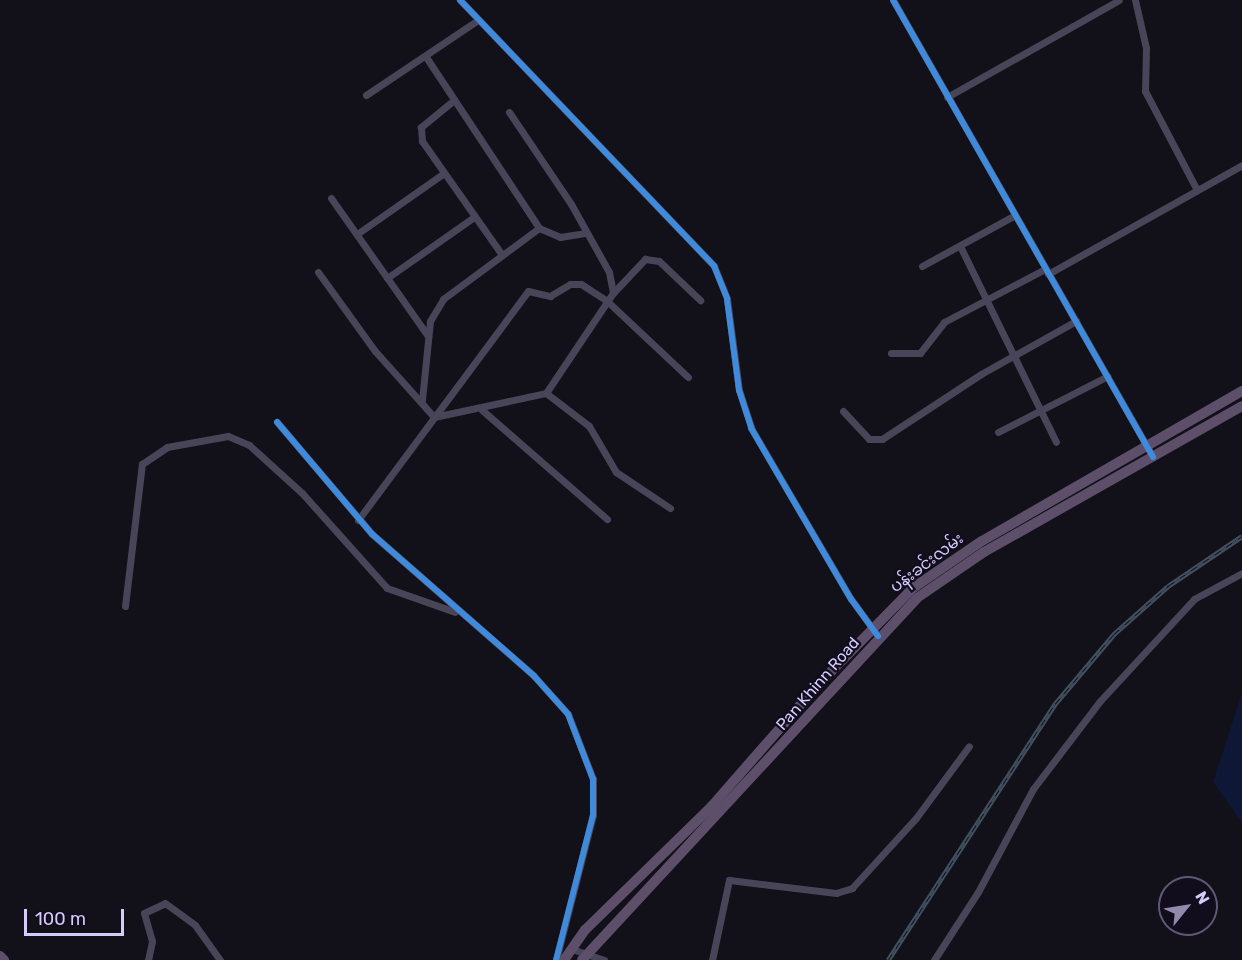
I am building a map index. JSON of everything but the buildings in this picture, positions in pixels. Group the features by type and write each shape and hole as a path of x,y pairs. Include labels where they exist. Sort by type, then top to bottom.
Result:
{"main road":[{"name":"ပန်းခင်းလမ်း","path":"564,960 609,905 711,807 875,632 943,566 1146,445 1242,391"},
{"name":"Pan Khinn Road","path":"584,957 627,906 718,818 875,632 948,575 1242,406"},
{"path":"0,956 4,960"}],"street":[{"path":"460,0 714,266 727,299 740,390 751,428 875,632"},
{"path":"893,0 1153,457"},
{"path":"947,97 1119,0"},
{"path":"1135,0 1146,48 1145,91 1197,190"},
{"path":"366,95 426,57 478,20"},
{"path":"426,57 539,228 560,237 585,233"},
{"path":"454,100 419,131 474,218 502,255"},
{"path":"509,112 571,204 585,233 609,272 613,293"},
{"path":"891,353 920,353 944,322 1047,272 1242,165"},
{"path":"357,234 444,173"},
{"path":"331,198 428,336"},
{"path":"922,266 1015,215"},
{"path":"387,278 474,218"},
{"path":"422,400 428,336 434,309 443,299 539,228"},
{"path":"960,246 984,301 1056,442"},
{"path":"434,417 482,410 546,393 607,301 645,259 653,259 700,300"},
{"path":"318,272 375,351 422,400 434,417"},
{"path":"358,520 434,417 511,320 526,292 550,296 575,283 607,301 688,377"},
{"path":"843,411 869,439 882,439 1011,356 1076,321"},
{"path":"998,432 1108,376"},
{"path":"546,393 589,426 616,472 670,508"},
{"path":"482,410 607,519"},
{"path":"277,422 358,520 555,698 576,731 593,779 593,815 556,960"},
{"path":"125,606 142,464 167,447 228,436 249,445 302,493 387,588 459,613"},
{"path":"934,960 978,892 1032,789 1100,701 1194,599 1242,573"},
{"path":"712,960 729,880 836,893 852,888 916,819 969,746"},
{"path":"148,960 152,941 144,913 165,903 195,925 220,960"},
{"path":"572,949 584,957 604,960"}],"water":[{"path":"1242,693 1242,823 1213,782"}],"railway":[{"path":"888,960 1055,704 1114,634 1168,586 1242,536"}],"cycle path":[{"path":"460,0 714,266 727,299 739,390 751,428 851,599 878,636"},
{"path":"893,0 1153,457"},
{"path":"277,422 372,534 534,676 568,714 593,779 593,815 556,960"}]}
